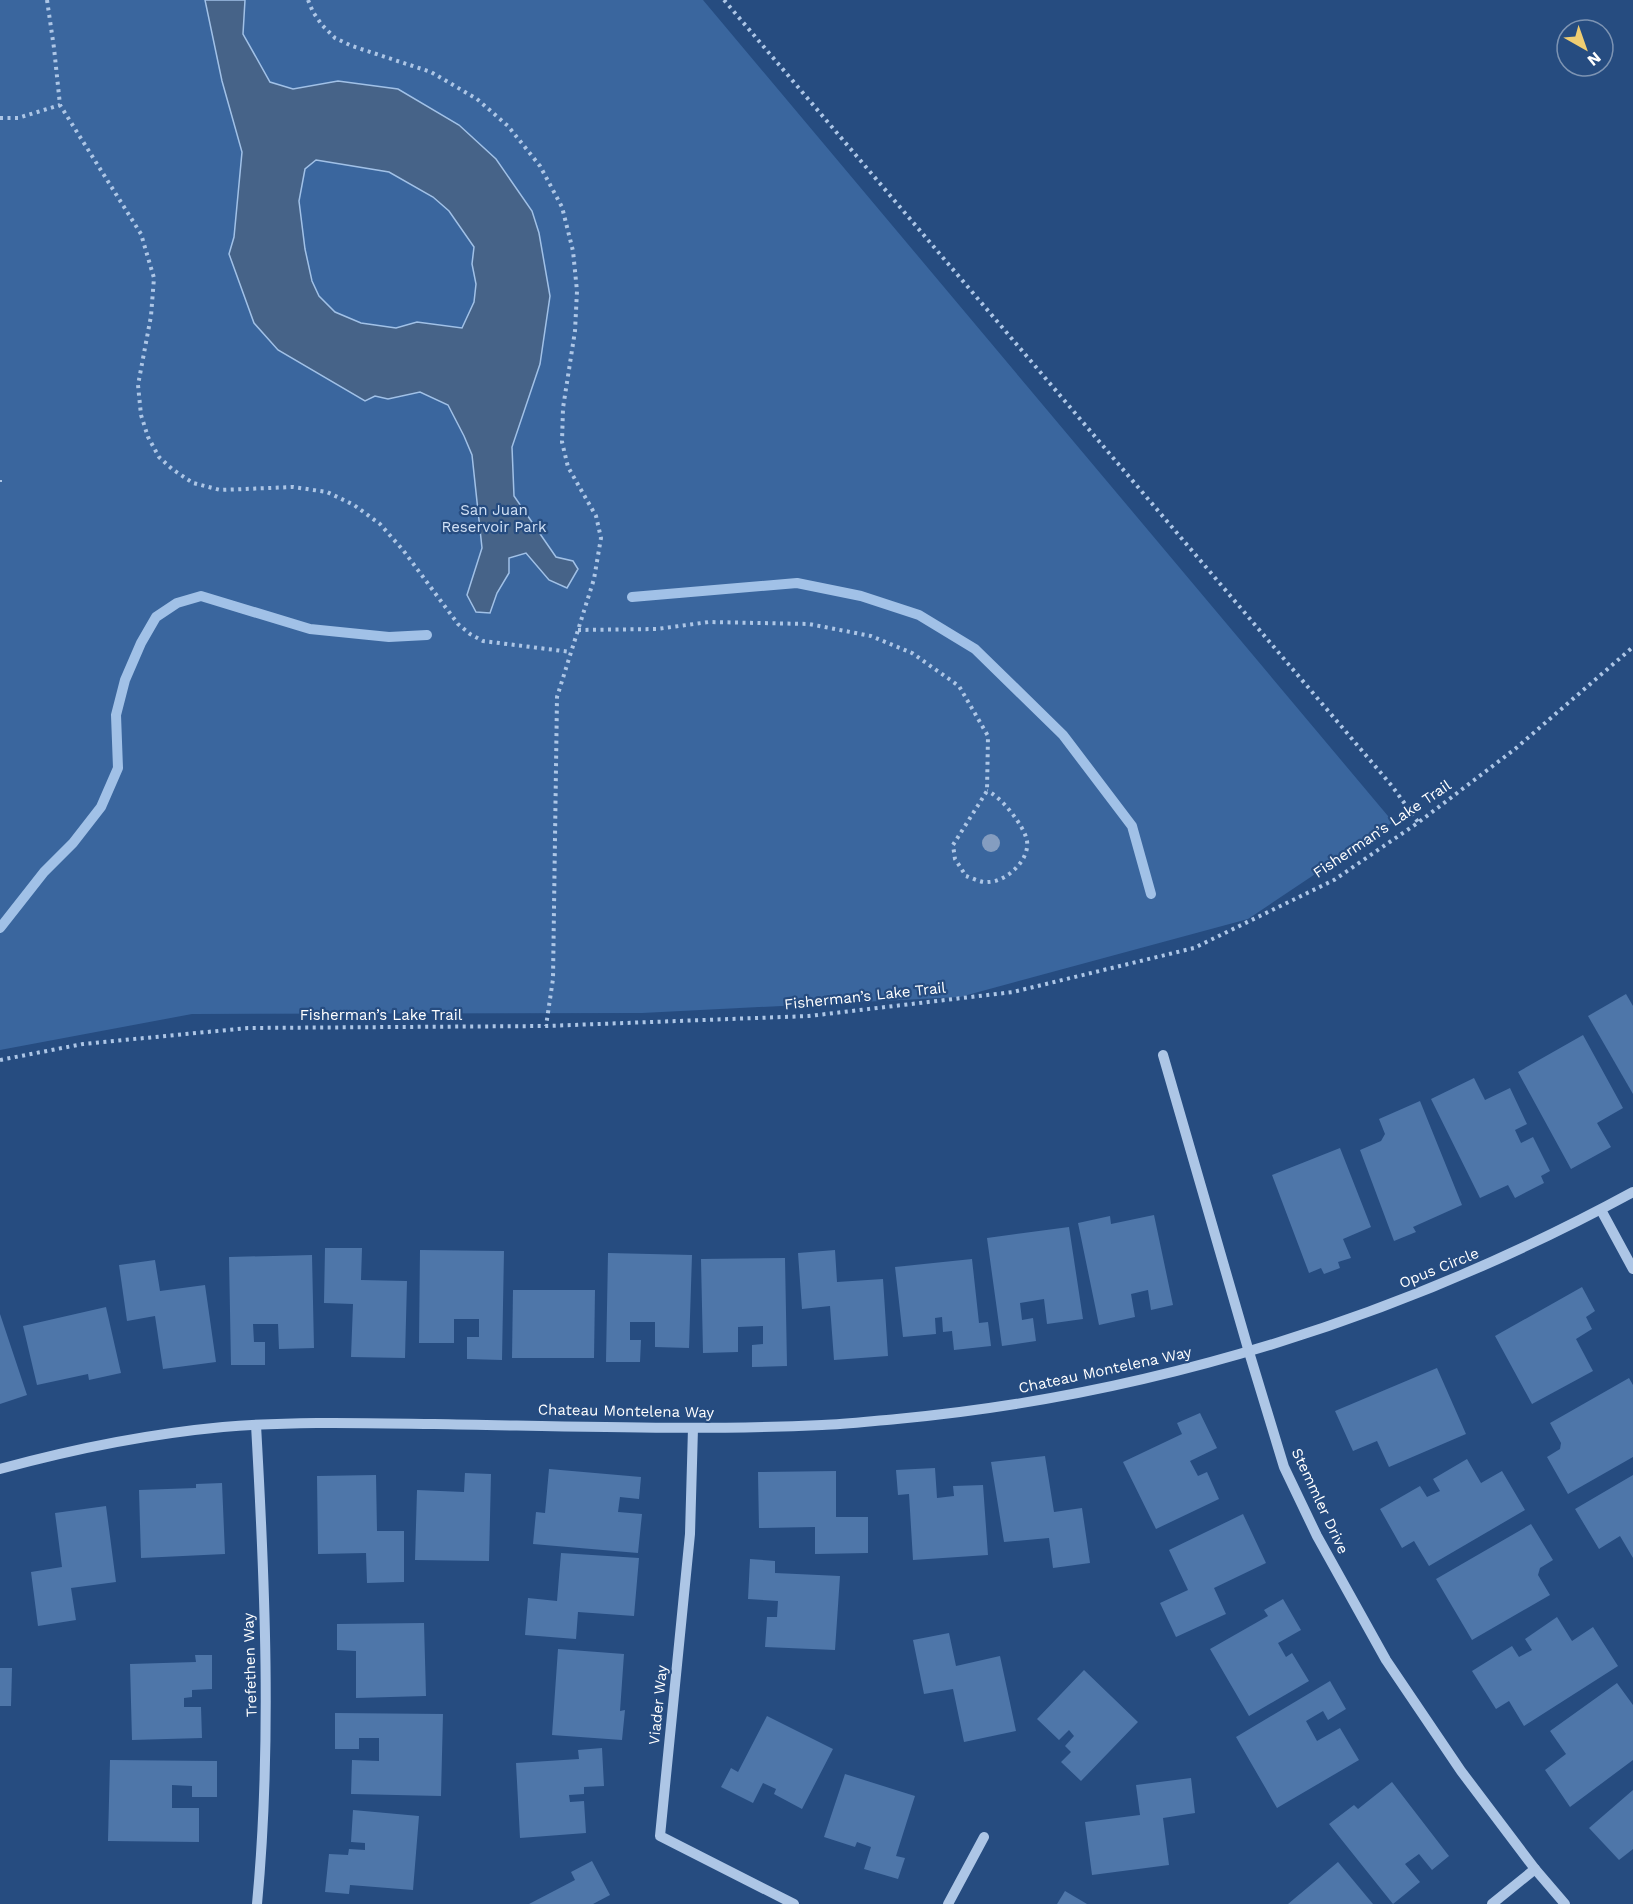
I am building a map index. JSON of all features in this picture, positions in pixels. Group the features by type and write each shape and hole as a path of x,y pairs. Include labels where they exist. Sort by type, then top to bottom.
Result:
{"street":[{"name":"Stemmler Drive","path":"1163,1056 1284,1467 1322,1546 1386,1660 1461,1771 1535,1869 1565,1904"},
{"name":"Opus Circle","path":"1249,1352 1370,1312 1491,1263 1633,1192"},
{"path":"1601,1210 1633,1269"},
{"name":"Chateau Montelena Way","path":"0,1469 133,1439 256,1425 353,1423 693,1428 824,1425 956,1413 1085,1393 1249,1352"},
{"name":"Trefethen Way","path":"256,1425 261,1512 267,1734 263,1843 256,1904"},
{"name":"Viader Way","path":"693,1428 690,1534 660,1836 794,1904"},
{"path":"948,1904 984,1837"},
{"path":"1492,1904 1535,1869"}],"path":[{"path":"46,0 60,105 141,234 154,278 151,315 138,385 141,416 159,457 172,470 193,483 220,490 293,487 327,492 354,505 380,524 403,550 458,624 470,634 483,641 571,652"},
{"path":"308,0 313,12 334,38 431,72 477,99 508,126 540,166 562,207 573,251 577,291 575,331 563,408 562,442 568,467 596,516 601,538 594,579 557,697 553,979 546,1026"},
{"path":"724,0 1369,759 1419,822"},
{"path":"0,118 18,118 60,105"},
{"path":"578,630 657,629 709,622 809,624 871,636 912,653 959,686 988,736 987,791 953,845 955,859 966,876 988,882 1002,879 1015,870 1025,855 1028,842 1005,806 993,793 987,791"},
{"name":"Fisherman’s Lake Trail","path":"0,1060 83,1044 248,1028 546,1026 809,1016 1013,992 1194,948 1334,880 1419,822 1515,750 1633,647"}],"green space":[{"name":"San Juan Reservoir Park","path":"0,0 703,0 1393,822 1248,919 960,997 642,1013 192,1014 0,1050"}],"shaded area":[{"path":"205,0 245,0 243,34 270,82 293,89 338,81 398,89 459,125 496,159 532,211 539,233 550,296 540,364 512,447 514,496 556,557 573,561 578,569 567,588 549,580 526,553 509,558 509,573 497,593 490,613 476,612 467,595 482,548 472,455 448,405 420,392 388,399 375,396 365,401 278,350 254,323 229,254 234,237 242,152 222,81","holes":["316,160 389,172 433,197 449,211 474,247 472,264 476,284 474,302 462,328 417,322 396,328 361,323 335,312 319,296 312,281 305,249 299,201 305,169"]}],"building":[{"path":"1626,994 1633,1006 1633,1094 1588,1016"},
{"path":"1583,1035 1623,1108 1597,1123 1611,1147 1571,1169 1518,1072"},
{"path":"1474,1078 1485,1100 1510,1088 1527,1124 1515,1130 1521,1143 1533,1137 1550,1171 1541,1176 1544,1183 1515,1198 1508,1185 1480,1198 1431,1099"},
{"path":"1420,1101 1462,1205 1413,1227 1416,1232 1394,1241 1360,1150 1381,1141 1385,1134 1379,1119"},
{"path":"1340,1148 1371,1227 1343,1239 1351,1258 1338,1262 1340,1268 1324,1274 1321,1268 1309,1273 1272,1175"},
{"path":"1154,1215 1173,1305 1151,1310 1148,1290 1131,1294 1135,1317 1099,1325 1078,1223 1110,1216 1111,1224"},
{"path":"1069,1227 1083,1319 1047,1324 1044,1299 1020,1303 1022,1320 1033,1318 1036,1341 1002,1346 987,1238"},
{"path":"325,1248 362,1248 361,1280 407,1281 405,1358 351,1357 353,1304 324,1303"},
{"path":"420,1250 504,1251 502,1360 467,1359 467,1337 479,1337 479,1319 454,1319 454,1343 419,1343"},
{"path":"835,1250 837,1282 883,1279 888,1356 834,1360 830,1306 802,1309 798,1253"},
{"path":"608,1253 692,1255 689,1348 655,1347 655,1322 630,1322 630,1340 641,1340 640,1362 606,1362"},
{"path":"312,1255 314,1348 279,1349 278,1324 253,1324 254,1342 265,1342 265,1365 231,1365 229,1257"},
{"path":"785,1258 787,1366 752,1367 752,1345 763,1344 763,1326 738,1327 738,1352 703,1353 701,1259"},
{"path":"972,1259 979,1323 988,1322 991,1346 954,1350 952,1331 943,1332 942,1317 935,1318 936,1334 903,1337 895,1267"},
{"path":"155,1260 160,1291 205,1285 216,1362 163,1369 155,1316 127,1321 119,1265"},
{"path":"1582,1287 1595,1311 1586,1317 1592,1329 1576,1339 1593,1371 1532,1404 1495,1336"},
{"path":"513,1290 595,1290 594,1358 512,1358"},
{"path":"106,1307 121,1373 89,1380 88,1374 37,1385 23,1326"},
{"path":"0,1314 27,1395 0,1404"},
{"path":"1437,1368 1466,1434 1389,1467 1377,1441 1353,1451 1335,1411"},
{"path":"1629,1378 1633,1385 1633,1457 1568,1494 1547,1457 1560,1449 1561,1443 1550,1423"},
{"path":"1200,1413 1217,1448 1190,1461 1198,1476 1207,1472 1219,1499 1156,1529 1123,1462 1182,1434 1177,1423"},
{"path":"1045,1456 1054,1512 1082,1508 1090,1563 1053,1568 1049,1538 1004,1542 991,1462"},
{"path":"1467,1459 1481,1483 1502,1471 1525,1510 1429,1566 1414,1541 1402,1548 1380,1509 1420,1486 1427,1497 1440,1491 1433,1479"},
{"path":"935,1468 937,1498 954,1496 953,1486 983,1485 988,1555 913,1560 909,1494 898,1495 896,1470"},
{"path":"549,1469 641,1477 639,1499 620,1497 618,1512 642,1514 638,1553 533,1544 536,1512 545,1513"},
{"path":"836,1471 836,1517 868,1517 868,1553 815,1554 815,1527 759,1528 758,1472"},
{"path":"465,1473 491,1474 489,1561 415,1560 417,1490 464,1492"},
{"path":"376,1475 377,1531 404,1531 404,1582 367,1583 366,1553 318,1554 317,1476"},
{"path":"1633,1475 1633,1558 1620,1536 1599,1549 1575,1509"},
{"path":"222,1483 225,1554 141,1558 139,1490 196,1488 196,1484"},
{"path":"106,1506 116,1582 71,1588 76,1620 38,1626 31,1572 62,1567 55,1513"},
{"path":"1243,1514 1266,1563 1214,1588 1226,1614 1176,1637 1160,1603 1188,1590 1169,1550"},
{"path":"1531,1524 1553,1560 1540,1568 1538,1575 1550,1595 1472,1640 1436,1579"},
{"path":"561,1553 639,1558 634,1616 578,1612 576,1639 525,1635 528,1598 557,1601"},
{"path":"750,1559 775,1561 775,1573 840,1576 835,1650 765,1647 767,1617 777,1617 778,1601 748,1599"},
{"path":"1283,1599 1301,1630 1278,1643 1286,1657 1292,1653 1309,1681 1249,1716 1210,1649 1268,1616 1264,1610"},
{"path":"1557,1617 1572,1641 1593,1627 1618,1666 1524,1726 1509,1701 1496,1709 1472,1671 1512,1646 1519,1657 1532,1650 1525,1639"},
{"path":"424,1623 426,1696 356,1698 356,1651 337,1650 337,1624"},
{"path":"949,1633 956,1666 1000,1656 1016,1731 964,1742 953,1689 924,1694 913,1640"},
{"path":"558,1649 624,1654 620,1711 625,1710 622,1740 552,1735"},
{"path":"195,1655 212,1655 212,1689 192,1690 192,1697 184,1698 184,1707 201,1707 202,1738 132,1740 130,1664 196,1662"},
{"path":"0,1668 12,1668 11,1706 0,1706"},
{"path":"1084,1670 1138,1722 1081,1781 1061,1762 1071,1752 1065,1746 1074,1736 1069,1730 1059,1740 1037,1719"},
{"path":"1330,1681 1346,1709 1328,1720 1323,1711 1306,1721 1317,1741 1340,1728 1359,1760 1277,1808 1236,1737"},
{"path":"1617,1683 1633,1705 1633,1760 1570,1807 1545,1770 1566,1754 1550,1731"},
{"path":"335,1713 443,1714 441,1796 351,1794 352,1760 379,1761 379,1738 359,1738 359,1749 335,1749"},
{"path":"767,1716 833,1749 802,1809 774,1794 776,1789 763,1783 753,1803 721,1787 731,1768 738,1772"},
{"path":"602,1748 604,1786 584,1787 584,1794 569,1795 570,1802 584,1801 586,1833 520,1838 516,1763 579,1759 578,1750"},
{"path":"110,1760 217,1761 217,1797 192,1797 192,1786 172,1785 172,1808 199,1808 199,1842 108,1841"},
{"path":"845,1774 915,1796 896,1856 905,1858 898,1879 864,1869 871,1847 857,1842 855,1847 824,1837"},
{"path":"1191,1778 1195,1813 1163,1818 1169,1865 1092,1875 1085,1822 1140,1815 1136,1785"},
{"path":"1392,1782 1449,1856 1432,1870 1419,1854 1405,1864 1420,1882 1393,1904 1329,1824 1354,1805 1358,1809"},
{"path":"1633,1790 1633,1849 1619,1860 1589,1828"},
{"path":"353,1810 419,1816 413,1890 350,1885 349,1894 325,1892 329,1854 348,1855 349,1849 365,1850 365,1843 351,1842"},
{"path":"592,1861 610,1895 593,1904 529,1904 575,1880 571,1872"},
{"path":"1338,1862 1373,1904 1288,1904"},
{"path":"1065,1891 1087,1904 1057,1904"}],"waterway":[{"path":"632,597 797,583 861,596 919,615 975,649 1063,735 1132,826 1151,894"},
{"path":"0,928 44,872 73,843 101,807 118,768 116,715 125,680 141,643 156,617 177,603 201,596 310,629 389,637 427,635"}]}
